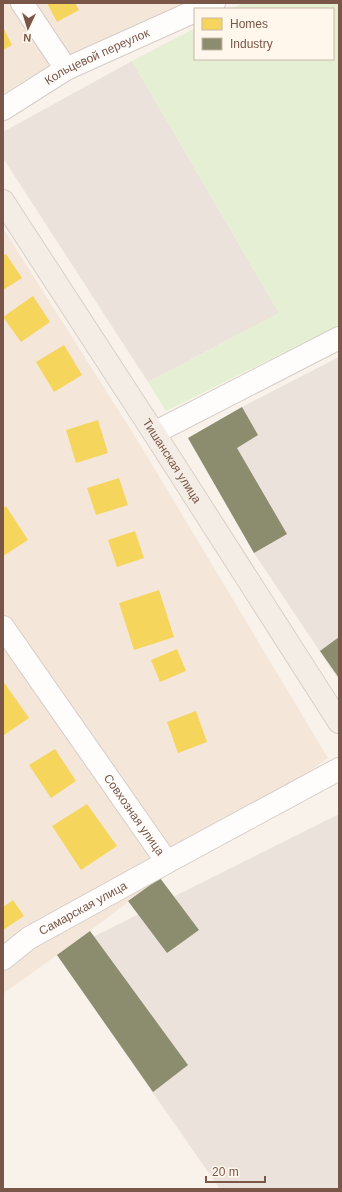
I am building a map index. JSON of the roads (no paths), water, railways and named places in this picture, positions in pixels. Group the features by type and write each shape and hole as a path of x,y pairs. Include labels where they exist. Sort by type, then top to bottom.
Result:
{"main road":[{"name":"Тишанская улица","path":"3,201 339,722"}],"street":[{"path":"22,3 66,69"},
{"path":"203,8 214,3"},
{"name":"Кольцевой переулок","path":"3,109 66,69 194,12"},
{"path":"154,433 339,338"},
{"name":"Совхозная улица","path":"3,627 167,862 339,769"},
{"name":"Самарская улица","path":"3,959 29,938 167,862"}]}
